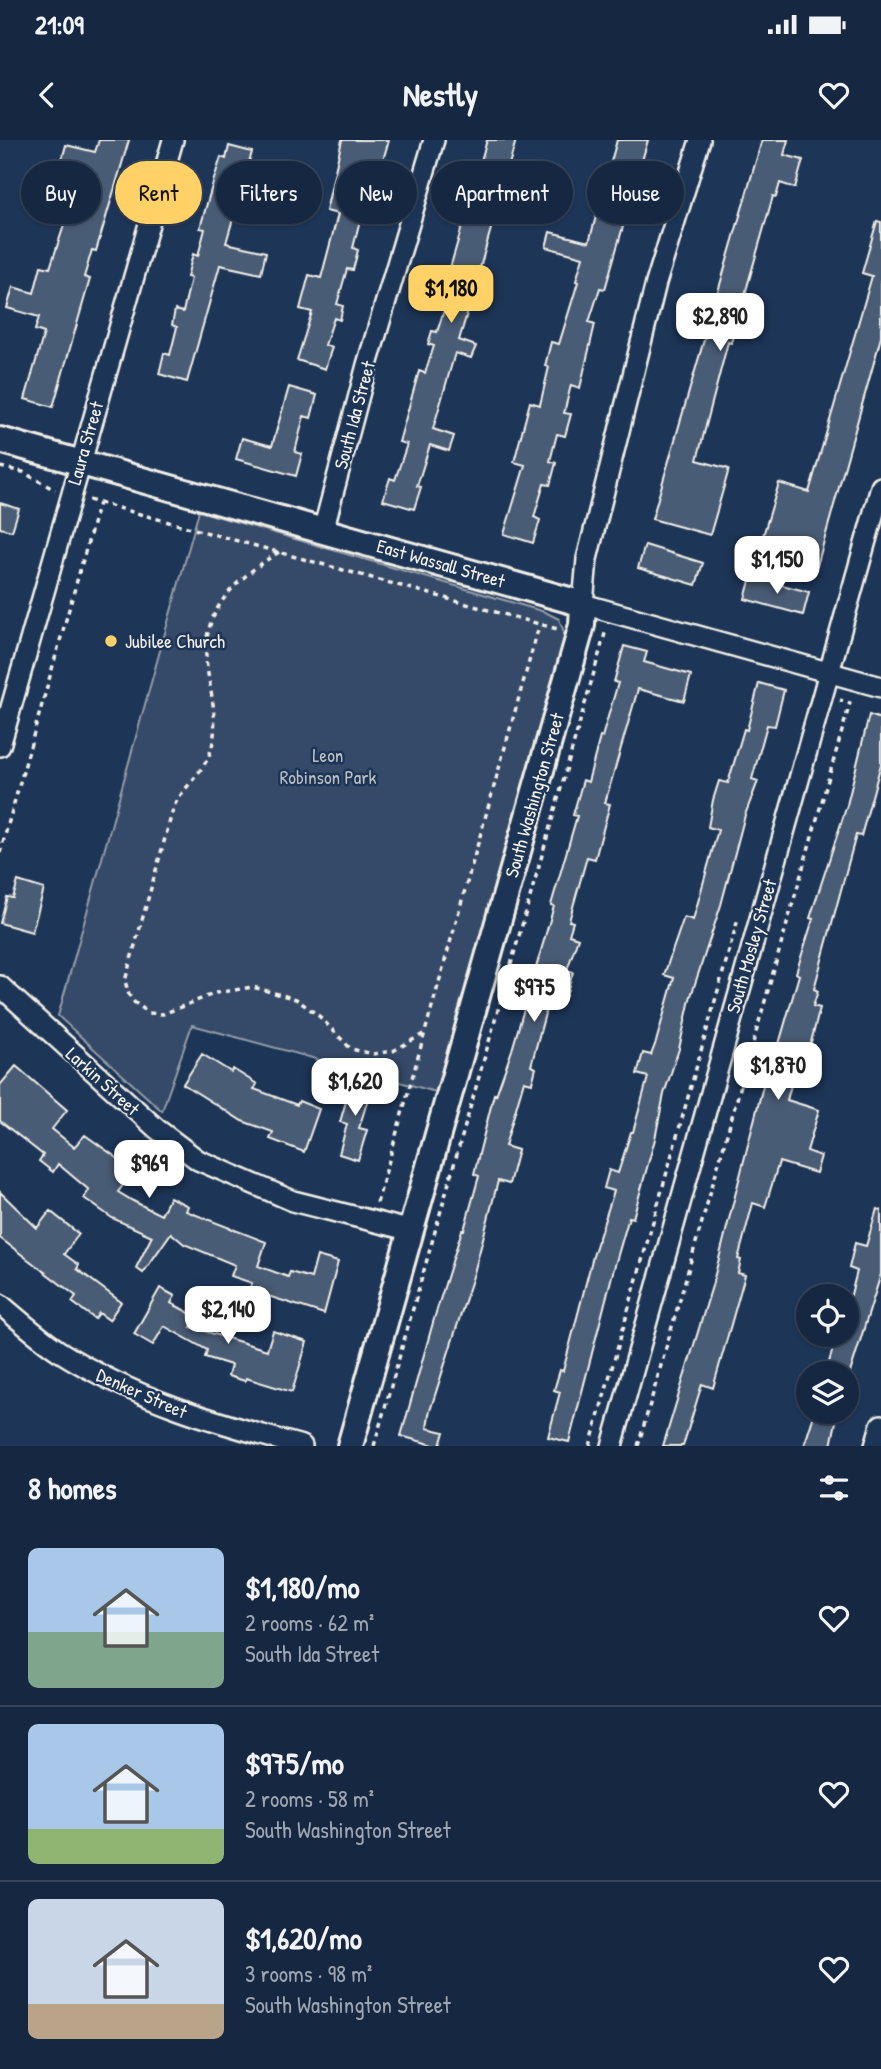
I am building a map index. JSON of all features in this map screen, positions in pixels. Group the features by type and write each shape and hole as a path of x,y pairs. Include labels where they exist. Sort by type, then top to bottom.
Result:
{"street":[{"name":"Laura Street","path":"0,746 173,140"},
{"name":"South Ida Street","path":"323,531 367,365 434,140"},
{"name":"South Washington Street","path":"349,1446 580,634 587,559 656,283 700,140"},
{"name":"East Wassall Street","path":"0,440 881,687"},
{"name":"South Mosley Street","path":"612,1446 881,487"},
{"name":"Larkin Street","path":"0,986 157,1129 198,1160 293,1201 412,1231"},
{"name":"Denker Street","path":"0,1304 56,1349 116,1383 178,1410 302,1446"},
{"path":"875,1446 881,1425"}],"path":[{"path":"0,467 23,472 53,490 70,495 539,626 604,638"},
{"path":"0,853 99,503"},
{"path":"279,552 248,572 226,593 211,615 206,639 206,665 216,722 209,753 198,773 183,788 174,806 133,944 125,981 129,995 149,1013 163,1014 216,993 253,987 296,999 319,1016 351,1049 373,1054 393,1051 425,1033"},
{"path":"377,1204 539,626"},
{"path":"374,1446 607,629"},
{"path":"638,1446 850,703"}],"green space":[{"name":"Leon Robinson Park","path":"199,511 545,612 559,619 564,632 563,650 436,1092 192,1025 162,1111 58,1016"}],"building":[{"path":"99,140 129,140 123,161 115,161 115,187 96,251 92,250 84,277 90,279 53,407 25,399 44,333 35,330 39,317 7,308 13,287 34,293 41,266 50,268 64,224 101,224 101,161 62,161 66,145 95,152"},
{"path":"342,140 389,140 383,161 337,161"},
{"path":"487,140 516,140 510,161 481,161"},
{"path":"617,140 648,140 642,161 611,161"},
{"path":"762,140 788,140 784,155 803,160 795,188 780,183 776,197 773,196 731,343 728,342 697,460 729,469 710,535 652,519"},
{"path":"229,146 252,152 249,161 220,161 221,157 226,159"},
{"path":"336,167 336,214 326,211"},
{"path":"216,174 216,224 231,224 226,243 266,252 261,274 220,265 187,382 159,374 164,353 170,355 177,327 172,325 175,310 183,312 191,278 187,277 193,254 198,256 205,229 200,228"},
{"path":"877,221 881,222 881,337 817,566 759,549 779,483 809,492 872,276 862,273"},
{"path":"336,222 336,224 359,224 353,248 358,250 353,270 347,269 337,304 343,306 340,320 334,318 325,345 332,347 325,369 297,360 312,312 300,309 309,275 321,278"},
{"path":"463,224 492,224 476,282 487,285 483,300 472,297 459,340 476,346 471,358 455,353 433,429 454,436 449,451 430,445 417,486 421,487 414,509 383,500 390,478 395,480 407,444 399,442 419,371 425,373 434,346 428,344 432,331 437,332 448,298 442,296"},
{"path":"594,224 624,224 605,289 600,288 589,322 595,324 580,388 571,385 564,413 571,414 565,436 557,434 550,461 556,463 550,485 544,484 534,517 540,520 533,543 504,534 525,465 514,462 530,402 540,405 549,367 545,366 551,342 559,344 583,257 546,247 550,232 589,242"},
{"path":"289,387 317,395 311,418 304,416 295,452 302,454 296,476 236,459 242,438 272,446"},
{"path":"0,503 19,509 12,531 0,528"},
{"path":"645,545 703,563 696,585 638,568"},
{"path":"751,577 809,592 803,615 745,599"},
{"path":"624,646 647,652 644,662 691,675 684,701 638,689 605,803 610,804 595,859 587,857 569,921 573,922 569,935 578,938 567,970 573,972 566,996 551,991 531,1066 536,1068 532,1083 524,1081 505,1146 518,1150 509,1184 498,1181 474,1273 429,1414 427,1428 444,1432 440,1446 437,1446 401,1436 434,1319 464,1230 479,1176 474,1174 494,1094 496,1095 512,1050 554,906 551,905 577,816 573,815 583,780 588,782 602,737 618,683 614,682"},
{"path":"759,683 784,690 775,726 767,725 752,779 758,781 745,815 721,905 690,999 679,1049 664,1094 655,1139 633,1218 629,1217 613,1272 569,1442 548,1437 560,1392 554,1390 560,1370 563,1371 593,1256 614,1191 604,1188 609,1170 618,1173 633,1132 648,1077 637,1074 643,1053 651,1055 674,978 664,975 684,917 693,920 718,830 708,827 713,800 719,781 728,783 744,729 747,730"},
{"path":"869,715 881,719 881,764 861,836 856,835 814,989 818,991 813,1006 820,1008 803,1072 795,1070 787,1100 819,1110 807,1151 821,1156 816,1173 779,1162 765,1207 753,1203 738,1259 741,1260 738,1273 745,1275 713,1388 702,1384 683,1446 663,1446 712,1286 766,1074 770,1075 799,975 796,973 813,919 810,918 847,805"},
{"path":"18,881 44,889 32,932 0,923 7,897 13,898"},
{"path":"202,1054 257,1084 254,1089 297,1105 299,1101 319,1109 304,1152 270,1139 273,1132 242,1121 183,1084"},
{"path":"16,1066 67,1110 52,1129 74,1147 85,1135 134,1170 118,1192 161,1215 170,1197 188,1206 186,1211 266,1242 258,1266 288,1277 290,1272 311,1278 317,1256 338,1262 324,1314 249,1290 252,1283 231,1276 235,1265 184,1244 171,1233 143,1273 136,1268 152,1236 112,1218 84,1198 89,1190 58,1164 53,1172 39,1161 43,1155 0,1121 0,1085"},
{"path":"353,1077 373,1083 359,1128 367,1130 358,1160 339,1154 347,1124 340,1122"},
{"path":"0,1192 37,1228 50,1211 79,1234 64,1254 79,1265 77,1269 121,1302 109,1320 99,1313 95,1319 72,1302 76,1296 0,1238"},
{"path":"877,1209 881,1210 881,1274 859,1344 859,1284 854,1284 857,1271 849,1268 855,1243 866,1246"},
{"path":"160,1288 175,1296 171,1303 197,1317 191,1327 267,1350 273,1331 307,1342 292,1392 246,1378 245,1381 228,1376 231,1365 205,1357 207,1350 164,1326 153,1345 134,1334"},
{"path":"833,1347 858,1347 854,1361 829,1361"},
{"path":"811,1424 836,1424 831,1446 804,1446"}],"place":[{"name":"Jubilee Church","path":"111,641"}]}
